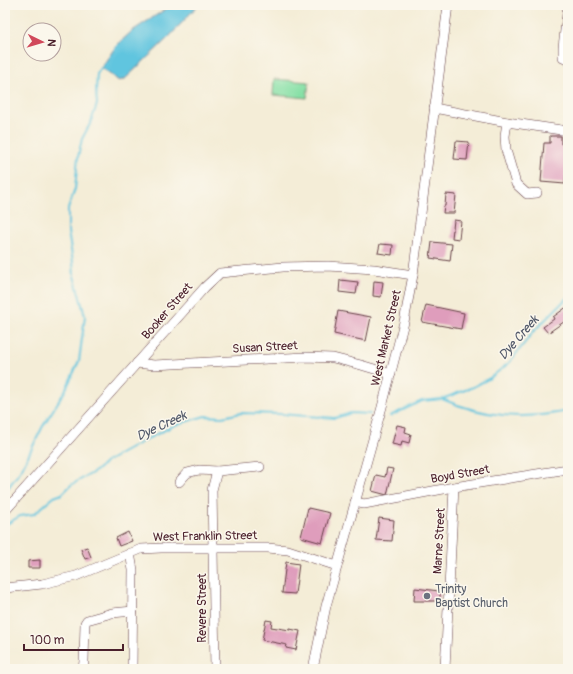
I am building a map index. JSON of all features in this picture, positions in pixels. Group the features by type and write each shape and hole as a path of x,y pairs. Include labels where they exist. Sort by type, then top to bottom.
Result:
{"street":[{"name":"West Market Street","path":"313,669 326,606 391,374 404,322 413,275 448,5"},
{"path":"567,59 563,57 563,47 568,5"},
{"path":"434,108 507,122 568,131"},
{"path":"507,122 505,136 506,150 516,184 527,194 537,194"},
{"name":"Booker Street","path":"5,511 205,287 220,273 328,266 374,269 413,275"},
{"name":"Susan Street","path":"137,363 154,365 305,357 332,358 361,364 391,374"},
{"path":"179,482 186,473 199,470 217,471 260,466"},
{"name":"Boyd Street","path":"355,502 364,504 454,487 568,469"},
{"name":"Revere Street","path":"215,669 212,490 217,471"},
{"name":"Marne Street","path":"445,669 454,487"},
{"name":"West Franklin Street","path":"5,588 42,584 76,576 141,549 268,548 288,550 338,566"},
{"path":"130,553 133,570 132,669"},
{"path":"83,669 87,620 112,613 132,611"}],"green space":[{"path":"274,79 309,82 307,98 273,95"}],"water":[{"path":"172,5 198,5 169,37 125,79 119,81 101,68 116,46 132,31"}],"building":[{"path":"550,136 561,136 561,144 567,144 565,184 541,182 544,143 550,143"},
{"path":"456,141 469,142 467,160 454,159"},
{"path":"446,194 456,195 454,213 443,213"},
{"path":"454,220 461,221 459,239 452,238"},
{"path":"432,242 452,244 450,261 430,258"},
{"path":"380,244 393,245 392,255 378,253"},
{"path":"340,280 358,282 356,294 339,292"},
{"path":"374,281 383,282 381,297 373,296"},
{"path":"426,305 464,313 461,329 422,322"},
{"path":"568,306 568,319 548,333 543,327 554,319 553,317"},
{"path":"338,311 371,317 366,341 334,334"},
{"path":"397,425 406,427 405,432 411,434 409,443 402,441 401,446 392,444"},
{"path":"387,468 393,469 387,495 372,491 376,475 385,477"},
{"path":"308,508 330,513 322,543 301,537"},
{"path":"379,518 394,520 392,541 376,540"},
{"path":"128,532 132,541 119,546 116,538"},
{"path":"87,547 91,557 85,559 81,549"},
{"path":"40,560 40,568 28,568 28,561"},
{"path":"286,562 299,564 295,594 282,593"},
{"name":"Trinity Baptist Church","path":"415,588 439,591 440,599 439,601 414,601"},
{"path":"266,620 272,621 271,627 300,631 296,650 286,648 287,645 262,640"}],"waterway":[{"path":"5,492 21,470 43,426 65,391 79,361 85,316 74,276 68,232 68,209 75,189 78,157 82,139 91,122 97,104 97,74 101,68"},
{"name":"Dye Creek","path":"390,416 422,401 442,399 473,387 490,378 509,363 534,331 568,297"},
{"path":"442,399 473,410 504,415 519,416 551,414 568,411"},
{"name":"Dye Creek","path":"5,525 20,516 34,514 54,497 62,494 71,485 96,471 106,462 175,425 205,416 222,417 241,413 335,418 351,413 370,414"}],"place":[{"name":"Trinity Baptist Church","path":"427,596"}]}
